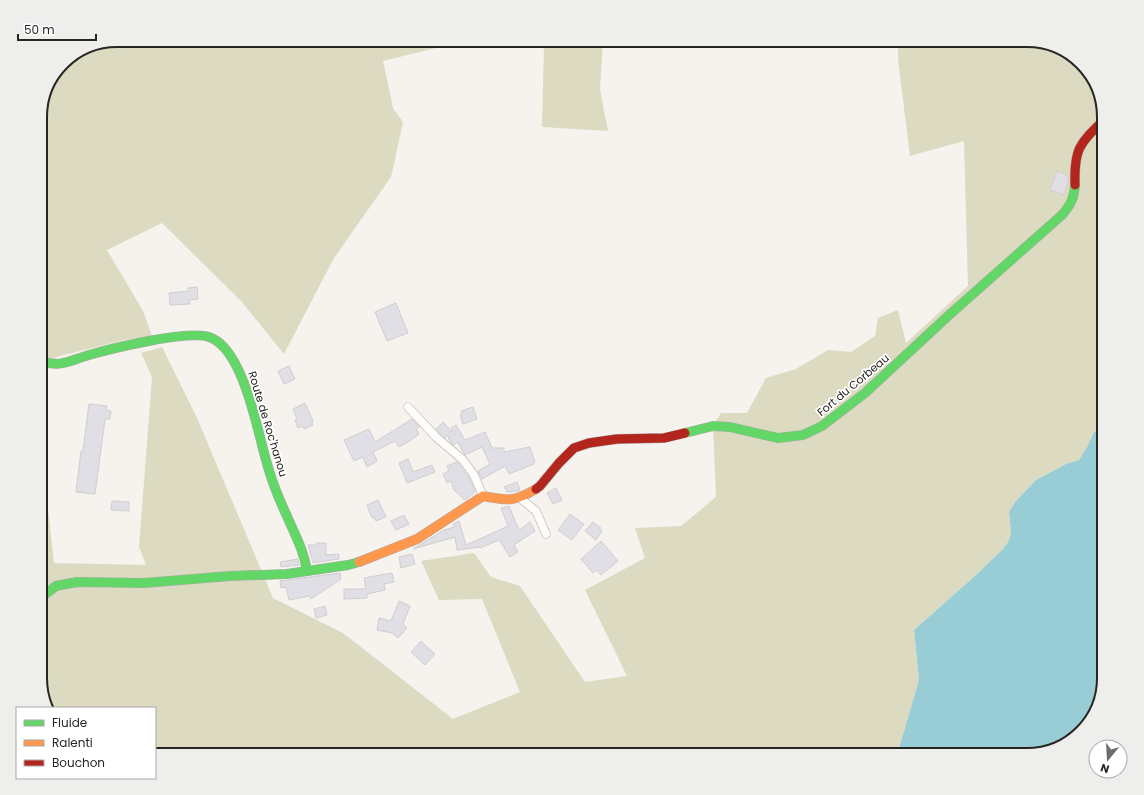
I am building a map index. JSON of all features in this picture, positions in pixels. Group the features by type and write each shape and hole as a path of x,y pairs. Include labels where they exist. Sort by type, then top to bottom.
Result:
{"street":[{"name":"Fort du Corbeau","path":"520,498 540,486 574,448 589,443 618,439 664,438 712,426 730,427 778,438 803,435 822,426 865,393 948,316 1063,214 1071,203 1075,190 1074,166 1077,154 1082,144 1097,128"},
{"name":"Route de Roc'hanou","path":"47,364 54,366 88,356 180,337 209,337 218,342 235,362 244,379 272,480 282,507 301,544 306,558 307,571"},
{"path":"408,407 436,437 463,460 474,475 483,496"},
{"path":"47,593 56,586 77,582 144,583 230,576 287,574 348,565 367,560 417,538 483,496 502,500 520,498 536,511 546,534"}],"green space":[{"path":"113,47 440,47 383,61 393,108 403,122 391,177 334,258 284,354 241,301 162,223 107,250 143,311 152,336 124,340 47,359 47,113 49,99 56,82 74,61 90,52"},
{"path":"544,47 603,47 600,90 608,131 542,127"},
{"path":"898,47 1027,47 1045,49 1062,56 1080,71 1090,86 1095,99 1097,117 1097,430 1094,432 1079,460 1066,464 1036,480 1015,502 1009,512 1011,533 1008,542 1003,549 914,630 919,680 899,748 156,748 156,707 53,707 49,696 47,682 47,499 54,563 146,565 139,547 152,377 141,353 162,347 197,418 273,598 343,633 453,719 520,692 482,599 439,600 421,561 474,553 491,577 520,586 585,682 627,676 585,590 645,558 635,528 681,526 716,497 713,426 721,413 747,413 766,378 796,369 828,350 851,352 875,336 878,318 898,310 906,343 968,286 964,141 910,156 898,60"}],"water":[{"path":"1097,430 1097,678 1095,696 1090,709 1080,724 1070,734 1045,746 1027,748 899,748 919,680 914,630 1003,549 1008,542 1011,533 1009,512 1015,502 1036,480 1066,464 1079,460 1094,432"}],"building":[{"path":"1057,171 1068,176 1068,183 1063,195 1050,190"},
{"path":"197,287 198,299 189,300 190,304 170,305 169,293 188,291 188,288"},
{"path":"396,303 408,333 387,341 375,312"},
{"path":"289,366 295,379 284,384 278,371"},
{"path":"305,403 313,421 313,425 304,429 303,426 298,428 295,420 297,419 293,409"},
{"path":"89,404 107,406 106,410 111,411 110,419 105,419 95,494 76,492"},
{"path":"473,407 477,419 463,424 460,415 462,414 461,411"},
{"path":"412,419 419,427 416,429 419,434 411,440 399,447 395,441 373,452 377,461 367,467 363,457 354,461 344,440 369,429 375,442"},
{"path":"443,422 452,432 445,438 436,429"},
{"path":"456,425 465,440 485,432 492,448 504,448 504,452 530,447 535,462 533,463 534,464 509,474 505,466 482,479 478,471 490,464 482,447 465,455 458,442 454,445 448,437 454,434 451,428"},
{"path":"408,459 413,472 432,465 435,472 407,483 399,463"},
{"path":"457,462 469,478 475,491 465,500 454,490 451,481 447,483 443,474 449,471 447,466"},
{"path":"517,482 520,490 507,492 504,487"},
{"path":"556,488 562,500 553,504 547,493"},
{"path":"378,500 386,517 376,521 374,517 372,518 367,505"},
{"path":"112,501 129,502 129,511 111,510"},
{"path":"509,506 519,530 530,522 535,531 514,545 518,552 510,557 499,540 480,548 457,550 455,537 413,549 444,530 454,527 453,524 459,521 466,545 493,533 508,526 501,508"},
{"path":"570,514 584,524 572,540 558,530"},
{"path":"404,515 409,524 396,530 391,521"},
{"path":"593,522 601,528 599,529 602,531 596,540 585,531"},
{"path":"601,541 618,561 601,575 597,570 593,573 581,559"},
{"path":"316,543 326,543 326,555 339,554 339,559 313,563 308,545 316,545"},
{"path":"412,554 415,564 401,568 399,557"},
{"path":"298,559 299,565 281,567 280,562"},
{"path":"340,573 341,579 311,599 310,596 289,600 286,587 281,588 280,581"},
{"path":"392,573 394,582 384,584 385,590 367,594 367,598 344,599 344,589 366,589 364,578"},
{"path":"399,601 410,606 403,624 407,628 398,638 392,633 377,630 379,618 391,621"},
{"path":"325,606 327,615 316,618 314,609"},
{"path":"421,641 435,654 425,665 411,652"}],"traffic: fast":[{"path":"685,433 713,426 730,427 778,438 803,435 822,426 865,393 948,316 1063,214 1072,201 1075,185"},
{"path":"47,363 65,363 132,344 185,336 199,335 209,337 221,344 231,356 247,391 270,474 301,549 307,571"},
{"path":"47,593 56,586 77,582 144,583 230,576 287,574 359,562"}],"traffic: slow":[{"path":"359,562 417,539 483,496 499,499 511,499 522,496 536,489"}],"traffic: jam":[{"path":"1075,185 1077,155 1084,142 1097,127"},
{"path":"536,489 574,448 589,443 617,439 664,438 685,433"}]}
